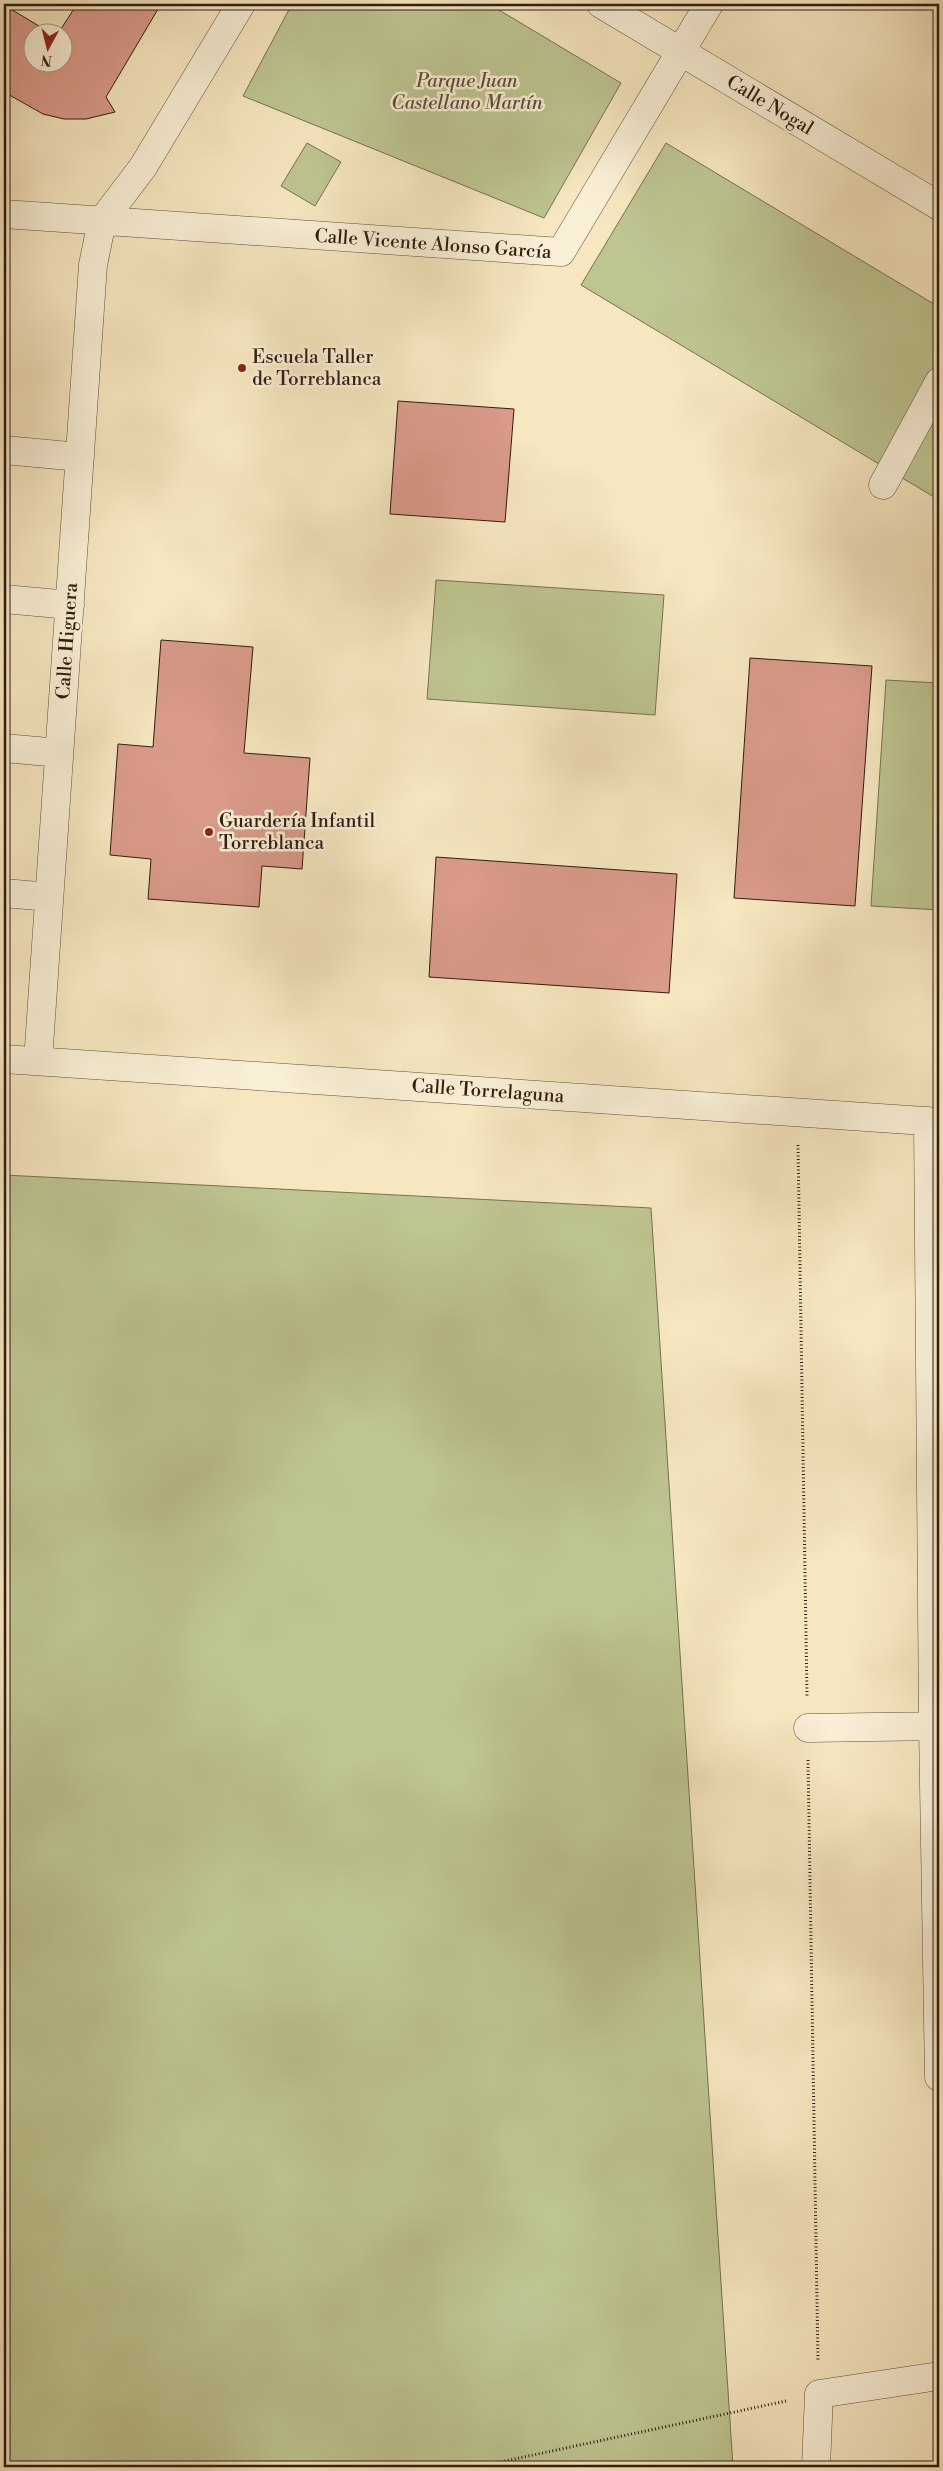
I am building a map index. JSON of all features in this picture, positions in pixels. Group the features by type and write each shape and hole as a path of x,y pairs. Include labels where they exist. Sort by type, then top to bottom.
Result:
{"street":[{"path":"4,214 102,221 143,166 241,4"},
{"name":"Calle Nogal","path":"601,4 939,206"},
{"path":"681,52 709,4"},
{"name":"Calle Vicente Alonso García","path":"102,221 561,252 681,52"},
{"name":"Calle Higuera","path":"38,1061 93,266 102,221"},
{"path":"883,485 939,382"},
{"path":"4,450 80,457"},
{"path":"4,599 70,605"},
{"path":"4,748 59,752"},
{"path":"4,893 49,897"},
{"name":"Calle Torrelaguna","path":"4,1059 934,1121"},
{"path":"934,1121 939,2077"},
{"path":"808,1728 936,1726"},
{"path":"816,2467 819,2394 939,2376"}],"path":[{"path":"477,2467 819,2394"}],"green space":[{"name":"Parque Juan Castellano Martín","path":"292,4 489,4 621,83 544,218 243,96"},
{"path":"307,143 341,162 315,206 281,186"},
{"path":"666,143 939,307 939,500 581,285"},
{"path":"436,580 664,595 655,715 427,699"},
{"path":"886,680 939,683 939,910 871,906"},
{"path":"4,1175 651,1208 733,2467 4,2467"}],"building":[{"path":"77,4 161,4 106,97 115,112 86,119 64,119 43,114 4,92 6,72 4,71 4,5 32,22 22,22 22,72 72,72 72,22 65,22"},
{"path":"398,401 514,409 505,522 390,514"},
{"path":"161,640 253,647 244,753 310,758 302,869 262,866 259,907 148,899 151,859 110,855 118,744 153,747"},
{"path":"750,658 872,666 855,906 734,898"},
{"path":"436,857 677,874 669,993 429,977"}],"place":[{"name":"Escuela Taller de Torreblanca","path":"242,368"},
{"name":"Guardería Infantil Torreblanca","path":"209,832"}]}
